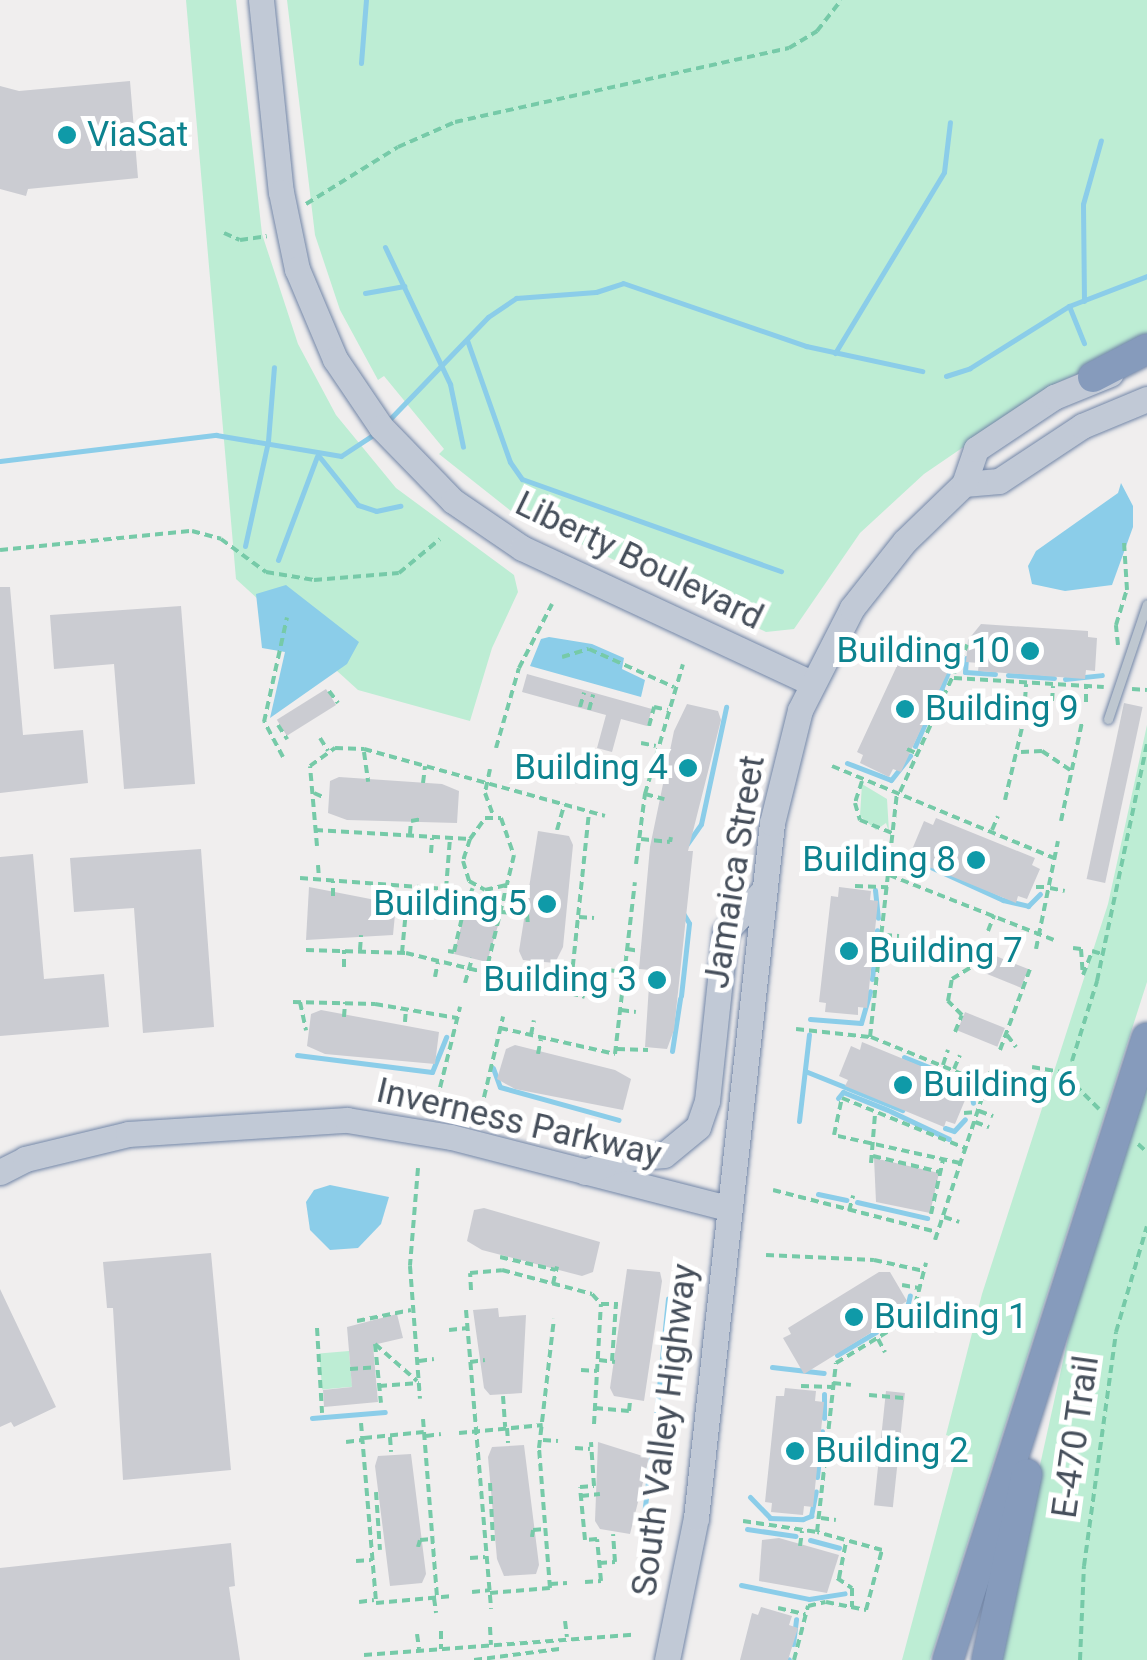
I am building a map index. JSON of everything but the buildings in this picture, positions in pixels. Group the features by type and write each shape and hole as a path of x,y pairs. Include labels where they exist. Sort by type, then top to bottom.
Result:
{"highway":[{"path":"1092,377 1147,348"},
{"path":"948,1660 1147,1038"},
{"path":"988,1660 1055,1334"}],"main road":[{"name":"Liberty Boulevard","path":"261,0 286,224 317,322 358,396 420,470 481,522 533,554 812,683"},
{"name":"Jamaica Street","path":"726,1208 778,783 812,683 870,584 964,484 976,449 1092,377 1147,360"},
{"path":"964,484 999,480 1082,426 1147,399"},
{"path":"584,1172 620,1159 664,1154 698,1126 707,1100 725,932 763,891"},
{"name":"Inverness Parkway","path":"0,1172 128,1134 337,1119 432,1132 726,1208"},
{"name":"South Valley Highway","path":"668,1660 696,1518 726,1208"}],"lane":[{"path":"1108,719 1147,604"}],"path":[{"path":"224,234 248,240 286,224 433,130 789,48 817,32 841,0"},
{"path":"0,550 192,531 221,538 266,572 314,580 400,573 440,539"},
{"path":"1124,542 1128,590 1116,636 1127,659"},
{"path":"496,748 518,668 552,604"},
{"path":"283,757 264,722 287,617"},
{"path":"870,1037 898,793 967,645"},
{"path":"562,657 589,649 674,687"},
{"path":"929,653 960,666"},
{"path":"636,864 645,794 683,664"},
{"path":"1001,681 1002,669"},
{"path":"1062,673 1062,685"},
{"path":"954,678 1109,688"},
{"path":"1025,700 1026,683"},
{"path":"1052,701 1053,685"},
{"path":"1086,686 1086,702"},
{"path":"1138,689 1147,690"},
{"path":"330,691 338,704"},
{"path":"580,707 584,693"},
{"path":"932,695 943,700"},
{"path":"589,710 593,696"},
{"path":"649,726 654,707 668,710"},
{"path":"939,709 955,716"},
{"path":"1005,800 1021,752 1024,719"},
{"path":"1062,821 1082,722"},
{"path":"278,725 287,738"},
{"path":"661,735 673,738"},
{"path":"320,738 329,752"},
{"path":"641,743 658,746"},
{"path":"1072,1074 1147,743"},
{"path":"364,750 368,782"},
{"path":"316,846 310,766 329,752 364,750 605,816"},
{"path":"907,750 918,754"},
{"path":"1021,752 1042,751 1072,771"},
{"path":"423,783 424,766"},
{"path":"832,766 1054,858"},
{"path":"490,769 486,784 493,815"},
{"path":"862,778 856,813 866,827 894,834"},
{"path":"312,793 325,798"},
{"path":"645,794 664,799"},
{"path":"557,830 564,805"},
{"path":"570,992 589,812"},
{"path":"493,815 470,840 463,865 473,885 481,890 507,884"},
{"path":"486,972 513,842 504,820 493,815"},
{"path":"991,832 998,816"},
{"path":"956,830 960,819"},
{"path":"410,835 410,821 421,820"},
{"path":"883,833 884,823"},
{"path":"315,830 470,840"},
{"path":"431,854 432,836"},
{"path":"639,839 670,842 671,836"},
{"path":"300,878 446,889 450,838"},
{"path":"1036,949 1058,841"},
{"path":"1012,854 1016,842"},
{"path":"318,865 319,880"},
{"path":"570,867 583,869"},
{"path":"889,875 1054,940"},
{"path":"333,881 333,896"},
{"path":"500,1028 610,1056 616,1049 634,882"},
{"path":"481,890 485,884"},
{"path":"448,951 454,952 473,885"},
{"path":"402,952 408,886"},
{"path":"855,886 888,887"},
{"path":"1036,887 1065,891"},
{"path":"501,912 528,914 528,925"},
{"path":"988,931 994,915"},
{"path":"578,916 594,918"},
{"path":"398,922 405,923"},
{"path":"872,924 884,924"},
{"path":"565,928 576,930"},
{"path":"360,950 361,935"},
{"path":"882,935 900,936"},
{"path":"1073,948 1080,949 1084,975 1092,951 1102,954"},
{"path":"955,1032 962,1015 948,1001 953,972 973,966 979,949"},
{"path":"306,950 402,952 585,996"},
{"path":"344,950 344,967"},
{"path":"627,950 640,951"},
{"path":"466,983 472,958"},
{"path":"435,977 438,960"},
{"path":"1000,1050 1030,969"},
{"path":"608,970 625,972"},
{"path":"508,994 512,978"},
{"path":"866,984 876,985"},
{"path":"306,1030 296,1002 406,1008 457,1018"},
{"path":"344,1017 345,1002"},
{"path":"437,1100 460,1006"},
{"path":"405,1022 406,1008"},
{"path":"620,1010 636,1012"},
{"path":"481,1110 503,1017"},
{"path":"530,1036 534,1020"},
{"path":"796,1029 870,1037 987,1084"},
{"path":"1006,1034 1016,1047"},
{"path":"538,1054 541,1039"},
{"path":"883,1054 887,1044"},
{"path":"616,1049 648,1050"},
{"path":"939,1077 948,1050"},
{"path":"954,1070 960,1055"},
{"path":"492,1059 499,1060"},
{"path":"1032,1067 1072,1074 1104,1114"},
{"path":"934,1240 992,1068"},
{"path":"960,1163 834,1135 842,1098 965,1148"},
{"path":"871,1163 876,1144 875,1111"},
{"path":"964,1113 978,1111 994,1116"},
{"path":"974,1122 989,1127"},
{"path":"863,1141 866,1132"},
{"path":"873,1156 940,1172"},
{"path":"931,1214 943,1159"},
{"path":"418,1168 413,1309 420,1399"},
{"path":"773,1190 937,1232"},
{"path":"849,1211 853,1196"},
{"path":"933,1201 947,1205"},
{"path":"943,1216 959,1222"},
{"name":"E-470 Trail","path":"1080,1660 1082,1584 1116,1332 1147,1226"},
{"path":"766,1255 874,1260 924,1271"},
{"path":"498,1270 501,1256 557,1268 553,1284"},
{"path":"836,1363 912,1317 926,1263"},
{"path":"471,1290 470,1273 498,1270 592,1294 601,1304 594,1424"},
{"path":"902,1285 920,1288"},
{"path":"599,1360 614,1361 617,1304 601,1304"},
{"path":"357,1321 413,1309"},
{"path":"466,1310 481,1484 491,1541"},
{"path":"550,1584 541,1439 554,1319"},
{"path":"881,1322 887,1332"},
{"path":"317,1328 322,1413"},
{"path":"450,1330 468,1328"},
{"path":"877,1338 886,1352"},
{"path":"381,1403 376,1344 419,1383"},
{"path":"817,1532 836,1363 830,1353"},
{"path":"417,1361 434,1359"},
{"path":"470,1362 485,1360"},
{"path":"350,1369 378,1366"},
{"path":"581,1370 598,1370"},
{"path":"379,1386 419,1383"},
{"path":"801,1386 851,1385"},
{"path":"869,1394 906,1398"},
{"path":"503,1396 508,1443"},
{"path":"595,1408 630,1411 630,1401"},
{"path":"423,1418 436,1613"},
{"path":"361,1423 376,1600"},
{"path":"818,1424 829,1424"},
{"path":"459,1433 542,1425"},
{"path":"346,1442 441,1434"},
{"path":"390,1436 391,1452"},
{"path":"541,1439 558,1442"},
{"path":"827,1445 843,1447"},
{"path":"575,1448 591,1446 594,1486 580,1487 585,1540 597,1538 601,1580 585,1582"},
{"path":"481,1484 491,1483 491,1541 487,1557 492,1608"},
{"path":"810,1484 822,1485"},
{"path":"367,1493 378,1492 381,1550 372,1552"},
{"path":"581,1496 600,1494"},
{"path":"818,1517 836,1520"},
{"path":"742,1521 817,1532 882,1550 866,1610 821,1602 806,1614 794,1660"},
{"path":"532,1538 533,1530 546,1529"},
{"path":"800,1546 802,1530"},
{"path":"599,1563 615,1562 613,1534"},
{"path":"418,1547 420,1540 432,1539"},
{"path":"846,1543 838,1578 852,1588 852,1607"},
{"path":"470,1558 487,1557"},
{"path":"356,1561 372,1560"},
{"path":"472,1592 568,1582"},
{"path":"359,1602 453,1596"},
{"path":"778,1608 806,1614"},
{"path":"565,1621 567,1638"},
{"path":"490,1627 491,1645"},
{"path":"441,1631 447,1660"},
{"path":"418,1634 419,1651"},
{"path":"364,1655 632,1635"},
{"path":"474,1660 559,1650 558,1639"},
{"path":"500,1644 502,1656"},
{"path":"787,1648 796,1652"},
{"path":"406,1652 406,1660"}],"green space":[{"path":"186,0 236,0 262,234 298,344 336,415 396,488 514,575 518,592 492,648 470,721 358,690 236,579"},
{"path":"287,0 1147,0 1147,343 1057,383 924,474 860,533 794,629 766,632 511,511 439,454 444,449 384,376 378,380 340,310 315,235"},
{"path":"1147,725 1147,982 930,1660 902,1660 961,1440 946,1435 982,1294 1108,904"},
{"path":"862,784 887,799 889,832 886,823 876,830 860,816"},
{"path":"1147,1084 1147,1660 997,1660 1074,1311"},
{"path":"349,1351 352,1387 322,1389 319,1354"}],"water":[{"path":"1121,483 1133,506 1133,527 1112,585 1065,591 1032,584 1028,566 1036,551 1118,493"},
{"path":"286,585 359,642 347,664 270,718 285,652 262,648 256,594"},
{"path":"541,639 592,644 624,658 622,669 645,680 641,697 530,666"},
{"path":"330,1185 389,1197 381,1224 358,1248 330,1250 310,1230 306,1202 314,1190"}],"waterway":[{"path":"361,63 366,0"},
{"path":"835,353 944,172 950,122"},
{"path":"1084,301 1083,204 1101,140"},
{"path":"385,247 450,384 463,447"},
{"path":"946,376 970,368 1069,306 1147,276"},
{"path":"387,422 488,317 516,298 596,292 623,283 806,346 922,371"},
{"path":"365,293 404,286"},
{"path":"1069,306 1084,343"},
{"path":"467,340 510,462 522,479 781,571"},
{"path":"245,546 268,441 274,367"},
{"path":"0,461 216,435 341,456 376,433"},
{"path":"318,455 358,505 376,511 400,506"},
{"path":"278,560 317,456"},
{"path":"966,658 965,672 995,674"},
{"path":"940,692 949,670"},
{"path":"1008,675 1054,678"},
{"path":"1065,679 1102,675"},
{"path":"915,746 934,703"},
{"path":"687,844 701,824 726,707"},
{"path":"847,763 891,780 910,756"},
{"path":"902,854 1003,900 1028,906 1040,894"},
{"path":"875,890 878,918"},
{"path":"681,996 689,923 683,913"},
{"path":"872,979 877,930"},
{"path":"810,1019 861,1023 870,991"},
{"path":"672,1051 680,999"},
{"path":"799,1121 809,1035"},
{"path":"297,1055 432,1072 446,1037"},
{"path":"904,1057 936,1070"},
{"path":"493,1068 500,1087 619,1120"},
{"path":"805,1071 902,1110"},
{"path":"947,1075 970,1084 973,1103"},
{"path":"838,1098 843,1092 888,1110"},
{"path":"890,1111 949,1139"},
{"path":"945,1128 954,1131 965,1119"},
{"path":"818,1194 846,1200"},
{"path":"857,1202 927,1218"},
{"path":"889,1323 906,1312 910,1295"},
{"path":"656,1417 668,1299"},
{"path":"837,1355 876,1332"},
{"path":"772,1367 824,1373"},
{"path":"824,1394 824,1418"},
{"path":"312,1418 385,1412"},
{"path":"817,1477 822,1431"},
{"path":"642,1531 651,1457"},
{"path":"750,1497 770,1518 803,1519 811,1516 816,1491"},
{"path":"747,1529 795,1536"},
{"path":"810,1540 839,1548"},
{"path":"741,1585 809,1599 845,1593"},
{"path":"793,1644 796,1619"}],"place":[{"name":"ViaSat","path":"67,135"},
{"name":"Building 10","path":"1030,651"},
{"name":"Building 9","path":"905,709"},
{"name":"Building 4","path":"688,768"},
{"name":"Building 8","path":"976,860"},
{"name":"Building 5","path":"547,904"},
{"name":"Building 7","path":"849,951"},
{"name":"Building 3","path":"657,980"},
{"name":"Building 6","path":"903,1085"},
{"name":"Building 1","path":"854,1317"},
{"name":"Building 2","path":"795,1451"}]}
